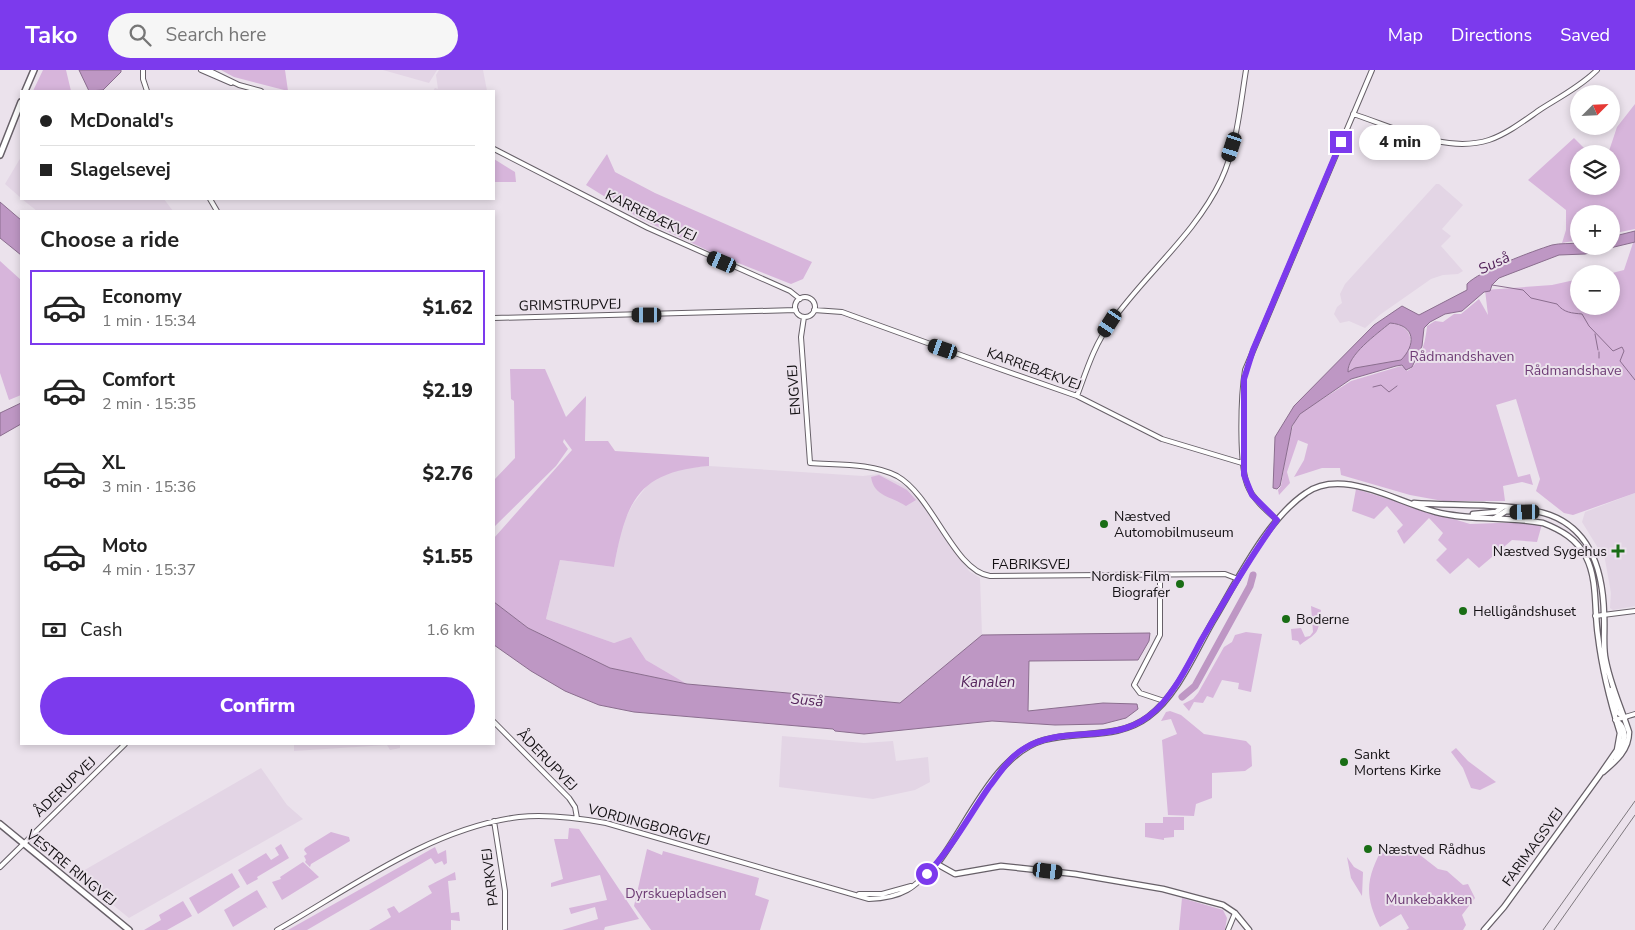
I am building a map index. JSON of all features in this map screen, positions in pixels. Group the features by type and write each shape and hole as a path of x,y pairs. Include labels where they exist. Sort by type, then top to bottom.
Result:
{"main road":[{"path":"25,90 34,70"},
{"path":"0,155 20,105"},
{"path":"1249,930 1235,913 1223,906 1174,892 1091,876 1001,866 955,874 937,864 1004,767 1015,755 1035,743 1049,739 1122,730 1148,716 1164,701 1238,579 1277,520 1307,492 1327,485 1343,484 1360,487 1437,513 1543,522 1559,529 1574,541 1586,555 1592,573 1595,616"},
{"path":"1409,503 1503,508 1551,515 1572,528 1591,549 1600,574 1604,615"},
{"path":"1455,516 1496,512 1503,508"},
{"path":"1495,518 1506,511 1538,512"},
{"name":"FARIMAGSVEJ","path":"1599,776 1623,753 1629,740 1625,718 1605,658 1604,615"},
{"name":"FARIMAGSVEJ","path":"1484,930 1504,907 1599,776 1620,742 1604,673 1595,616"},
{"path":"1604,673 1616,711 1625,718"},
{"path":"1614,762 1624,737 1622,727 1616,720"},
{"name":"VESTRE RINGVEJ","path":"0,824 128,930"}],"street":[{"path":"143,70 143,79 148,90"},
{"path":"201,70 257,90"},
{"path":"208,70 239,85"},
{"path":"1076,396 1096,348 1110,323 1194,223 1220,181 1232,147 1246,70"},
{"path":"1277,520 1248,488 1242,463 1245,370 1372,70"},
{"path":"1353,114 1442,142 1458,144 1478,143 1506,132 1584,81 1597,70"},
{"name":"KARREBÆKVEJ","path":"495,150 648,228 790,291 800,299"},
{"path":"806,298 812,301 814,310 809,316 804,317 796,310 795,305 800,299 806,298"},
{"name":"GRIMSTRUPVEJ","path":"495,318 796,310"},
{"name":"KARREBÆKVEJ","path":"814,310 842,312 1076,396 1162,439 1242,463"},
{"name":"ENGVEJ","path":"804,317 801,337 810,463"},
{"name":"FABRIKSVEJ","path":"810,463 866,467 889,473 902,480 921,497 959,553 973,568 984,575 1226,574 1238,579"},
{"path":"1160,574 1160,635 1134,685 1140,693 1164,701"},
{"path":"1595,616 1635,611"},
{"path":"1616,720 1635,714"},
{"name":"ÅDERUPVEJ","path":"495,723 569,798 575,807 577,818"},
{"name":"ÅDERUPVEJ","path":"0,867 124,745"},
{"name":"VORDINGBORGVEJ","path":"277,930 436,840 494,821 520,817 577,818 606,823 857,894 882,894 913,886 937,864"},
{"name":"PARKVEJ","path":"494,821 505,891 505,930"},
{"path":"1228,930 1235,913"}],"shaded area":[{"path":"383,70 437,70 429,83"},
{"path":"439,70 483,70 487,90 434,90 435,88 438,89 436,75"},
{"path":"20,159 20,197 5,184"},
{"path":"1436,184 1439,184 1463,205 1442,229 1451,236 1441,246 1463,271 1458,274 1443,275 1431,279 1381,314 1365,328 1349,321 1340,323 1334,314 1337,307 1342,303 1340,294 1345,284"},
{"path":"23,200 165,200 172,210 36,210"},
{"path":"709,466 863,476 879,474 906,486 918,498 969,571 980,578 982,635 900,703 687,684 646,660 631,637 614,643 546,619 560,560 614,567 622,525 633,504 649,483 665,474 686,468"},
{"name":"Næstved Sygehus","path":"1635,493 1635,606 1613,610 1610,608 1611,593 1604,554 1598,548 1582,522 1585,512"},
{"path":"782,736 864,743 893,741 896,761 928,757 930,782 915,790 873,799 779,787"},
{"path":"294,745 387,745 294,751"},
{"path":"387,745 400,745 400,748 390,750"},
{"path":"261,768 287,805 303,819 129,918 76,875"}],"green space":[{"path":"43,70 66,70 71,90 33,90"},
{"path":"221,70 285,70 288,90 284,90 234,77"},
{"path":"1635,104 1635,229 1620,232 1620,205 1570,205 1570,242 1562,243 1566,230 1566,210 1528,180 1574,138 1581,145 1570,145 1570,195 1620,195 1620,145 1611,145 1614,135 1620,135 1620,123"},
{"path":"607,154 615,172 655,193 812,262 803,279 791,284 713,253 639,218 586,185"},
{"path":"495,160 515,172 516,182 495,182"},
{"path":"1635,237 1635,493 1573,515 1564,513 1536,491 1540,479 1516,399 1496,405 1518,477 1530,474 1533,485 1522,482 1503,486 1505,501 1443,501 1410,495 1341,475 1340,468 1322,468 1294,477 1304,460 1308,444 1298,440 1287,472 1290,483 1279,495 1278,490 1281,486 1288,442 1294,423 1302,412 1351,381 1401,366 1405,367 1407,371 1412,368 1419,358 1424,345 1427,326 1435,321 1443,322 1454,314 1461,314 1479,299 1488,315 1485,290 1552,285 1570,281 1570,315 1620,315 1620,271 1624,270"},
{"path":"0,261 20,279 20,395 9,400 0,373"},
{"path":"1390,323 1404,328 1410,337 1409,349 1401,360 1357,368 1348,373 1352,359 1357,352"},
{"path":"510,369 545,369 566,417 586,396 585,441 608,441 615,451 709,457 709,466 685,469 665,475 650,483 639,494 630,508 624,525 614,567 560,560 546,619 614,643 631,637 646,660 687,684 610,668 528,628 495,603 495,537 572,450 564,439 563,442 568,449 556,466 495,526 495,479 515,458 514,401 511,399"},
{"path":"879,475 907,490 916,500 906,506 879,492 873,484 871,477"},
{"path":"1356,489 1470,524 1525,522 1542,524 1537,542 1512,540 1479,568 1468,558 1450,574 1436,560 1447,549 1438,540 1443,533 1429,518 1404,544 1397,531 1403,525 1387,506 1374,519 1352,511"},
{"path":"1311,606 1321,610 1318,628 1314,634 1300,645 1298,641 1292,640 1291,629 1301,628 1305,637 1310,636 1313,632"},
{"path":"1246,632 1262,634 1251,692 1238,689 1239,683 1222,680 1213,698 1207,696 1203,703 1194,702 1189,711 1183,704 1193,699 1198,693 1224,647 1232,642 1235,635"},
{"path":"1170,711 1181,715 1204,734 1246,741 1251,746 1252,766 1245,771 1212,773 1212,798 1196,804 1194,816 1168,815 1162,740 1177,734 1171,719 1161,721 1166,712"},
{"path":"1456,748 1468,761 1496,782 1480,790 1471,788 1463,768 1451,752"},
{"path":"1163,817 1184,817 1184,830 1174,830 1174,837 1164,838 1164,840 1145,837 1145,823 1163,823"},
{"path":"569,828 579,829 639,919 605,927 604,930 562,930 598,919 595,907 571,914 569,908 607,900 600,875 551,887 551,883 563,879 554,839 568,839"},
{"path":"331,832 349,837 350,841 311,864 310,867 305,862 304,856 307,854 304,850 305,848"},
{"name":"Munkebakken","path":"1385,843 1398,850 1410,853 1420,850 1420,855 1438,869 1447,871 1463,885 1468,884 1475,898 1462,915 1466,925 1463,930 1406,930 1409,928 1401,914 1380,927 1371,904 1369,884 1371,874"},
{"path":"281,844 289,858 247,885 238,870 266,853 271,860 279,855 275,848"},
{"path":"435,847 438,854 446,850 447,863 444,865 442,861 435,864 431,858 307,930 288,930"},
{"name":"Dyrskuepladsen","path":"647,849 662,855 663,851 759,878 755,895 769,900 760,930 651,930 634,906"},
{"path":"1347,857 1354,867 1363,872 1362,896 1351,878"},
{"path":"303,862 319,877 282,900 272,882 281,879 280,877"},
{"path":"455,872 456,880 448,881 451,913 459,912 460,921 451,920 451,930 369,930 391,917 387,909 394,906 399,913 432,893 428,886"},
{"path":"232,873 240,887 198,914 189,898"},
{"path":"257,890 268,909 266,907 233,927 224,910"},
{"path":"1182,898 1223,910 1227,918 1225,930 1179,930"},
{"path":"183,901 192,916 167,930 144,930 161,920 159,915"}],"water":[{"path":"79,70 121,70 103,90 89,90"},
{"path":"0,202 20,219 20,254 0,238"},
{"name":"Suså","path":"1635,231 1635,242 1620,246 1620,235"},
{"name":"Suså","path":"1570,243 1570,255 1559,255 1499,278 1492,285 1490,291 1484,292 1462,311 1445,314 1430,322 1424,328 1422,346 1412,367 1406,370 1402,365 1396,366 1351,379 1300,414 1292,426 1280,486 1277,489 1273,488 1275,437 1294,406 1374,325 1402,306 1419,315 1467,290 1467,284 1483,273 1532,252 1558,244","holes":["1390,323 1405,328 1409,332 1411,342 1401,360 1355,368 1348,372 1349,365 1357,352"]},
{"path":"20,403 20,425 0,436 0,413"},
{"name":"Kanalen","path":"495,603 528,628 610,668 687,684 900,703 982,635 1150,633 1149,641 1138,660 1029,661 1028,711 1103,703 1137,704 1138,709 1126,718 1103,724 1055,725 992,721 864,734 835,731 833,729 634,712 599,705 565,691 531,671 495,646"}],"waterway":[{"path":"1492,285 1523,290 1531,298 1557,304 1568,312 1582,314 1589,326 1613,351 1622,347 1624,351 1620,361 1635,380"},
{"path":"1595,334 1598,350"},
{"path":"1599,352 1599,358"},
{"path":"1373,387 1381,385 1389,392 1397,386"},
{"name":"Suså","path":"1182,697 1195,686 1250,586 1253,575"}],"railway":[{"path":"1543,930 1635,801"},
{"path":"1554,930 1635,815"}],"place":[{"name":"Næstved Automobilmuseum","path":"1104,524"},
{"name":"Næstved Sygehus","path":"1618,551"},
{"name":"Nordisk Film Biografer","path":"1180,584"},
{"name":"Helligåndshuset","path":"1463,611"},
{"name":"Boderne","path":"1286,619"},
{"name":"Sankt Mortens Kirke","path":"1344,762"},
{"name":"Næstved Rådhus","path":"1368,849"}],"route":[{"path":"927,874 937,864 1004,767 1015,755 1035,743 1055,737 1110,733 1122,730 1135,725 1157,709 1182,674 1238,579 1277,520 1252,495 1244,475 1242,463 1245,370 1341,142"}],"park label":[{"name":"Rådmandshaven","path":"1462,356"},
{"name":"Rådmandshave","path":"1573,370"}]}
